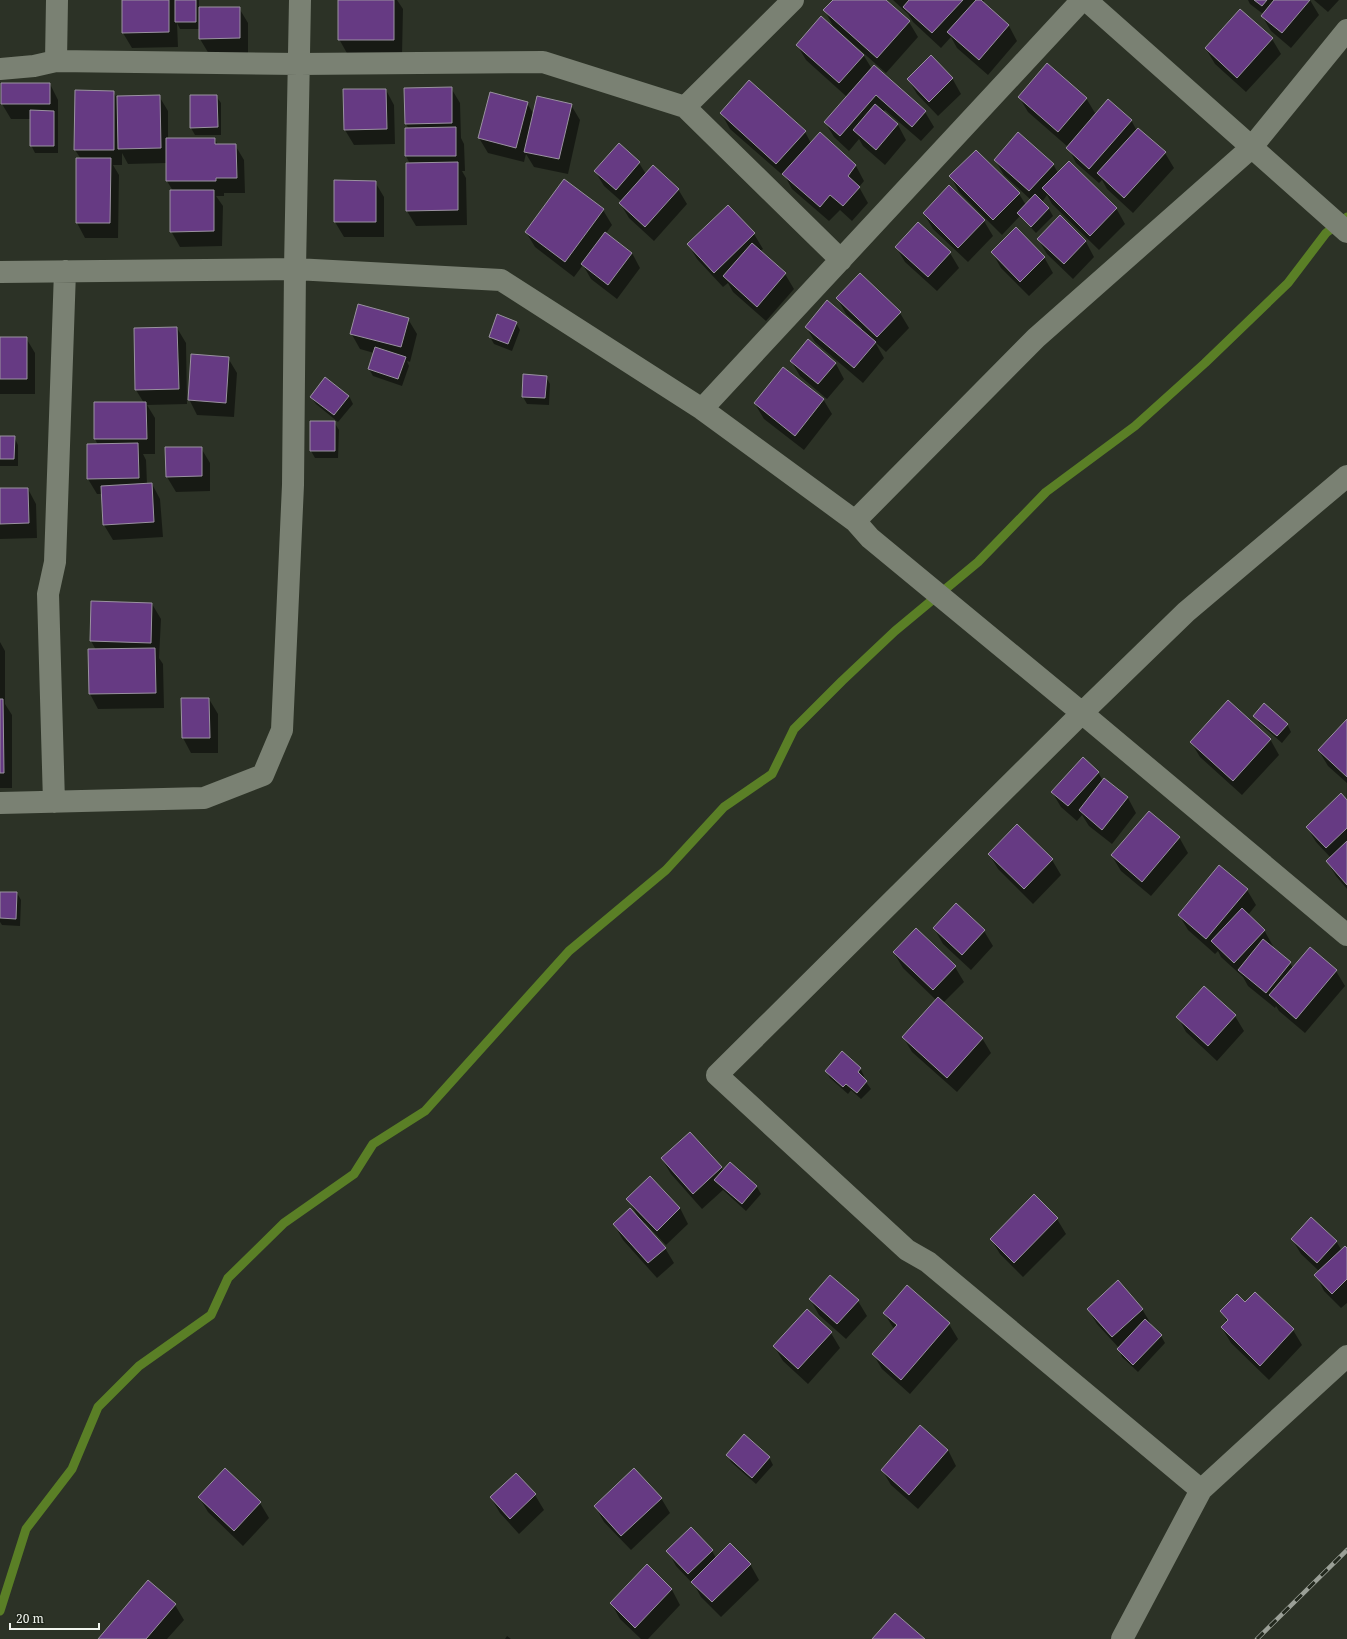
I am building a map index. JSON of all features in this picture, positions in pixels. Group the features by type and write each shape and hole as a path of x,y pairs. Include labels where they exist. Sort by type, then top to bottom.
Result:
{"street":[{"path":"56,61 57,0"},
{"path":"0,803 204,798 263,775 282,730 292,485 300,0"},
{"path":"685,107 793,0"},
{"path":"702,408 1082,0"},
{"path":"1086,0 1347,232"},
{"path":"855,521 1036,338 1251,148 1347,30"},
{"path":"0,69 34,66 56,61 299,64 543,62 685,107 841,260"},
{"path":"0,272 295,269 501,280 702,408 855,521 870,538 1347,934"},
{"path":"54,802 48,594 55,562 65,271"},
{"path":"1201,1490 928,1262 907,1250 717,1075 1186,612 1347,476"},
{"path":"1122,1639 1201,1490 1347,1356"}],"building":[{"path":"122,0 169,0 169,32 122,33"},
{"path":"175,0 196,0 196,22 175,22"},
{"path":"338,0 394,0 394,40 338,40"},
{"path":"833,0 886,0 910,21 877,58 823,10"},
{"path":"909,0 963,0 932,33 903,7"},
{"path":"976,0 981,0 1009,25 979,60 947,32"},
{"path":"1254,0 1267,0 1262,6"},
{"path":"1274,0 1310,0 1282,33 1261,16"},
{"path":"199,7 240,7 240,38 199,39"},
{"path":"1240,9 1273,38 1237,78 1205,48"},
{"path":"821,16 864,55 839,83 796,45"},
{"path":"931,55 953,78 929,102 907,79"},
{"path":"1047,63 1087,98 1058,132 1018,97"},
{"path":"874,65 926,111 912,127 876,95 840,136 824,122"},
{"path":"749,80 806,131 776,164 720,113"},
{"path":"1,83 50,83 50,104 1,104"},
{"path":"452,87 452,123 405,124 404,88"},
{"path":"343,89 386,89 387,129 344,130"},
{"path":"75,90 114,91 114,150 74,150"},
{"path":"490,92 528,102 516,148 478,138"},
{"path":"160,95 161,148 118,149 117,96"},
{"path":"190,95 217,95 218,127 190,128"},
{"path":"537,96 572,104 559,159 524,152"},
{"path":"1108,99 1132,120 1089,169 1066,148"},
{"path":"875,104 898,124 876,150 853,130"},
{"path":"30,110 54,111 54,146 30,146"},
{"path":"456,127 456,156 405,156 405,128"},
{"path":"1138,128 1166,152 1124,198 1097,173"},
{"path":"820,132 856,165 848,176 860,187 843,206 830,195 820,207 782,174"},
{"path":"1018,132 1054,164 1029,191 994,160"},
{"path":"166,138 215,138 215,144 236,144 237,178 216,178 216,181 166,181"},
{"path":"619,143 640,162 616,190 594,171"},
{"path":"976,150 1020,193 993,220 949,176"},
{"path":"76,158 111,158 110,223 76,223"},
{"path":"1069,161 1117,208 1090,236 1042,188"},
{"path":"458,162 458,210 406,211 406,163"},
{"path":"653,165 679,189 645,227 619,203"},
{"path":"564,179 604,209 565,262 525,232"},
{"path":"334,180 376,181 376,222 334,222"},
{"path":"949,185 985,220 958,248 923,213"},
{"path":"170,190 214,190 214,231 170,232"},
{"path":"1035,194 1049,208 1031,227 1017,213"},
{"path":"728,205 755,233 714,273 687,244"},
{"path":"1060,215 1086,241 1064,264 1037,239"},
{"path":"918,222 951,252 928,277 895,247"},
{"path":"1016,227 1045,257 1020,282 991,252"},
{"path":"605,232 632,253 608,285 581,264"},
{"path":"752,243 786,273 757,307 723,276"},
{"path":"860,273 901,312 877,337 836,298"},
{"path":"827,300 876,342 854,368 805,327"},
{"path":"358,304 409,318 401,347 350,334"},
{"path":"497,314 517,322 508,344 489,337"},
{"path":"177,327 179,389 135,390 134,328"},
{"path":"0,337 27,337 27,379 0,379"},
{"path":"808,339 836,363 818,384 790,361"},
{"path":"375,347 406,357 398,379 368,369"},
{"path":"191,354 229,357 226,403 188,400"},
{"path":"783,367 824,399 795,436 754,403"},
{"path":"523,374 547,376 545,398 522,397"},
{"path":"325,377 349,396 334,415 310,397"},
{"path":"94,402 146,402 147,439 94,439"},
{"path":"310,421 335,421 335,451 310,451"},
{"path":"0,436 15,436 14,459 0,459"},
{"path":"138,443 139,478 87,479 87,444"},
{"path":"165,447 202,447 202,476 166,477"},
{"path":"152,483 154,522 103,525 101,486"},
{"path":"0,488 28,488 29,523 0,524"},
{"path":"91,601 152,603 151,643 90,641"},
{"path":"155,648 156,693 89,694 88,649"},
{"path":"181,698 209,698 210,738 182,738"},
{"path":"0,699 3,699 4,773 0,773"},
{"path":"1228,700 1271,739 1233,781 1190,742"},
{"path":"1264,703 1288,724 1277,736 1253,716"},
{"path":"1347,719 1347,777 1318,750"},
{"path":"1083,757 1099,772 1068,806 1051,792"},
{"path":"1104,778 1128,797 1102,830 1079,810"},
{"path":"1341,793 1347,800 1347,828 1326,848 1306,827"},
{"path":"1149,811 1180,837 1142,882 1111,855"},
{"path":"1017,824 1053,859 1024,889 988,854"},
{"path":"1347,841 1347,885 1326,861"},
{"path":"1219,865 1248,889 1206,939 1178,915"},
{"path":"0,892 17,892 16,919 0,918"},
{"path":"956,903 985,930 962,955 933,928"},
{"path":"1242,908 1265,930 1234,963 1211,941"},
{"path":"916,928 956,966 933,990 893,952"},
{"path":"1263,939 1291,962 1266,993 1238,970"},
{"path":"1310,947 1337,970 1296,1019 1269,995"},
{"path":"1204,986 1236,1015 1208,1046 1176,1017"},
{"path":"938,997 983,1038 947,1078 902,1037"},
{"path":"842,1051 861,1068 858,1072 867,1081 857,1093 846,1084 843,1087 825,1071"},
{"path":"690,1132 722,1167 693,1194 661,1158"},
{"path":"730,1162 757,1186 742,1204 714,1180"},
{"path":"650,1176 680,1208 657,1231 626,1199"},
{"path":"1034,1194 1058,1218 1014,1263 990,1239"},
{"path":"630,1208 666,1248 648,1263 613,1224"},
{"path":"1311,1217 1337,1241 1317,1263 1291,1239"},
{"path":"1345,1246 1347,1248 1347,1279 1332,1294 1314,1275"},
{"path":"830,1275 859,1300 837,1324 809,1299"},
{"path":"1118,1280 1143,1309 1112,1337 1087,1309"},
{"path":"907,1285 950,1323 901,1380 872,1354 897,1325 883,1313"},
{"path":"1255,1292 1294,1329 1260,1366 1221,1327 1228,1320 1220,1311 1237,1294 1245,1302"},
{"path":"807,1309 832,1332 798,1369 773,1346"},
{"path":"1145,1319 1162,1335 1133,1365 1117,1349"},
{"path":"920,1425 948,1450 909,1495 881,1470"},
{"path":"744,1434 770,1457 752,1478 726,1455"},
{"path":"225,1468 261,1502 234,1531 198,1497"},
{"path":"634,1468 662,1498 621,1536 594,1506"},
{"path":"516,1473 536,1494 510,1519 490,1497"},
{"path":"691,1527 713,1550 688,1574 666,1551"},
{"path":"730,1543 751,1564 712,1602 691,1582"},
{"path":"647,1564 672,1589 635,1628 610,1603"},
{"path":"148,1580 176,1604 146,1639 98,1639"},
{"path":"895,1613 925,1639 872,1639"}],"waterway":[{"path":"0,1611 26,1529 72,1469 98,1407 139,1366 211,1315 228,1278 284,1223 354,1174 373,1144 425,1111 569,951 666,870 724,807 772,774 794,729 842,681 895,631 978,562 1046,492 1135,426 1205,363 1288,283 1326,233 1347,217"}],"railway":[{"path":"1257,1639 1347,1550"}]}
